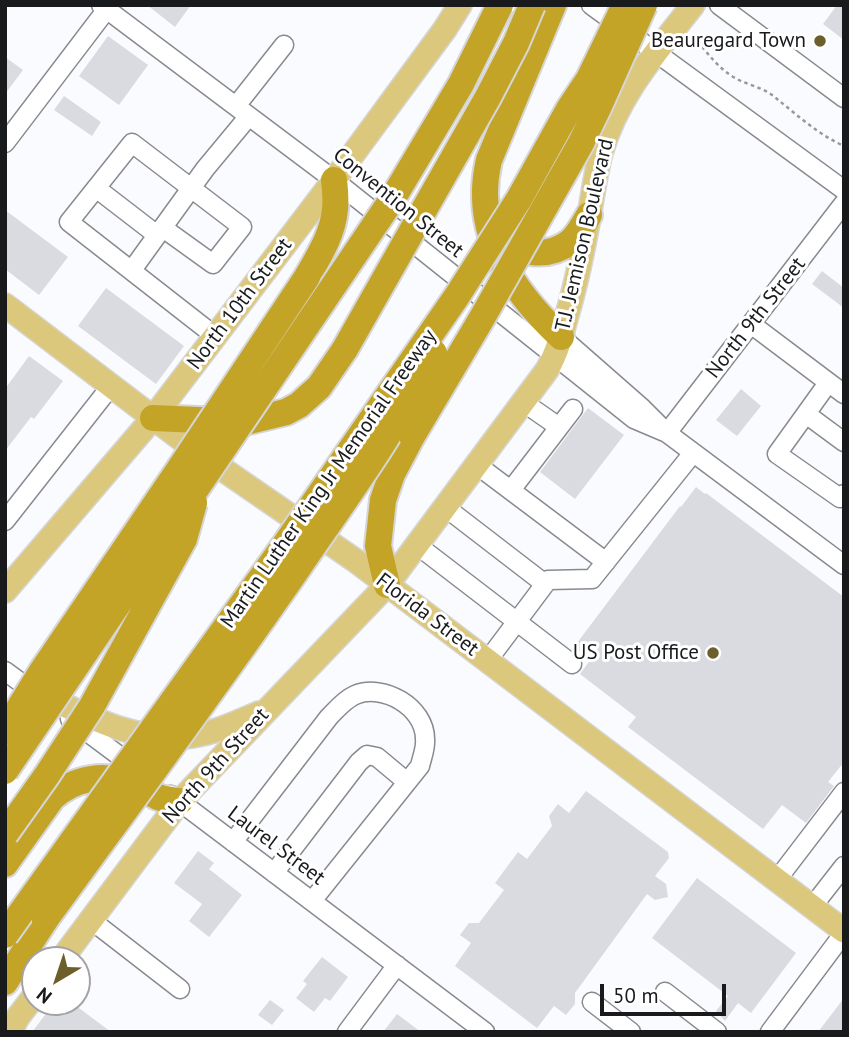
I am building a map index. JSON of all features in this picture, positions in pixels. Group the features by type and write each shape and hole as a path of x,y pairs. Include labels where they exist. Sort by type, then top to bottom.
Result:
{"highway":[{"path":"5,771 393,198 461,84 500,5"},
{"path":"153,418 245,422 286,412 299,405 319,387 345,349 488,97 532,5"},
{"path":"553,5 489,160 485,181 485,209 496,250 513,282 546,323 558,347"},
{"name":"Martin Luther King Jr Memorial Freeway","path":"5,935 284,546 477,266 589,79 625,5"},
{"path":"387,584 378,546 383,500 392,474 575,154 644,5"},
{"path":"5,731 49,660 307,277 328,237 334,219 334,180"},
{"path":"488,222 501,238 515,248 545,253 571,241 589,215"},
{"path":"5,982 46,920 239,654 335,514 416,390 477,266"},
{"path":"5,834 92,706 184,539 200,481"},
{"path":"5,864 42,810 59,792 74,783 107,777 125,781 161,798 180,801"}],"main road":[{"name":"North 10th Street","path":"5,592 153,418 334,180 460,5"},
{"name":"T.J. Jemison Boulevard","path":"387,584 547,370 558,347 574,292 600,155 610,127 624,98 656,52 689,21"},
{"name":"Florida Street","path":"5,305 202,455 387,584 844,932"},
{"name":"North 9th Street","path":"72,946 180,801 387,584"},
{"path":"27,687 113,727 159,736 202,734 268,709"},
{"path":"10,1032 21,1013"}],"street":[{"path":"591,5 844,190"},
{"path":"719,5 844,99"},
{"name":"Convention Street","path":"106,7 642,408 667,433 843,563"},
{"path":"5,143 106,7"},
{"path":"132,270 192,188 284,45"},
{"path":"96,188 213,264 243,227 132,143 96,188 69,222 215,336"},
{"name":"North 9th Street","path":"667,433 844,203"},
{"path":"751,324 844,394"},
{"path":"828,383 777,454 840,498 844,494"},
{"path":"5,521 111,386"},
{"path":"523,402 559,427"},
{"path":"511,490 573,409"},
{"path":"806,414 844,442"},
{"path":"488,660 548,580 592,579 693,453"},
{"path":"477,465 606,562"},
{"path":"445,507 545,584"},
{"path":"417,545 572,664"},
{"name":"Laurel Street","path":"5,671 485,1032"},
{"path":"233,842 329,717 342,704 364,692 377,692 398,699 408,706 419,719 426,736 420,766 312,901"},
{"path":"274,873 366,755 377,757 407,782"},
{"path":"776,881 844,792"},
{"path":"812,907 844,866"},
{"path":"91,920 180,989"},
{"path":"771,1031 844,932"},
{"path":"347,1032 397,965"},
{"path":"665,992 717,1032"},
{"path":"592,1002 631,1032"}],"path":[{"path":"689,21 714,61 725,72 738,80 764,89 822,134 844,146"}],"building":[{"path":"147,5 191,5 175,27"},
{"path":"837,5 844,5 844,40 823,24"},
{"path":"108,36 148,65 119,105 79,76"},
{"path":"5,57 23,70 5,94"},
{"path":"64,96 101,122 92,136 54,110"},
{"path":"5,210 68,257 39,295 5,269"},
{"path":"822,271 844,288 844,308 812,284"},
{"path":"106,288 184,346 156,384 78,326"},
{"path":"29,356 63,381 5,451 5,389"},
{"path":"741,389 761,406 737,436 716,420"},
{"path":"588,408 624,435 575,499 540,472"},
{"name":"US Post Office","path":"696,487 844,597 844,762 828,782 834,786 806,823 782,805 763,829 628,727 636,717 580,674 591,659 574,647"},
{"path":"586,791 668,852 669,858 655,876 666,884 668,897 655,900 647,894 575,993 575,1004 566,1015 554,1006 537,1028 455,966 471,943 460,935 469,923 479,923 504,890 495,883 518,852 527,859 552,826 549,816 558,804 569,813"},
{"path":"198,851 214,863 209,869 242,895 209,937 189,921 202,904 174,883"},
{"path":"697,878 796,953 751,1013 738,1003 725,1021 716,1011 728,996 652,938"},
{"path":"322,957 348,977 330,1001 325,998 314,1012 296,998 307,984 303,981"},
{"path":"844,998 844,1032 818,1032"},
{"path":"270,1000 284,1010 272,1025 258,1015"},
{"path":"397,1014 421,1032 383,1032"},
{"path":"44,1016 90,1016 111,1032 32,1032"}],"place":[{"name":"Beauregard Town","path":"820,41"},
{"name":"US Post Office","path":"713,653"}]}
